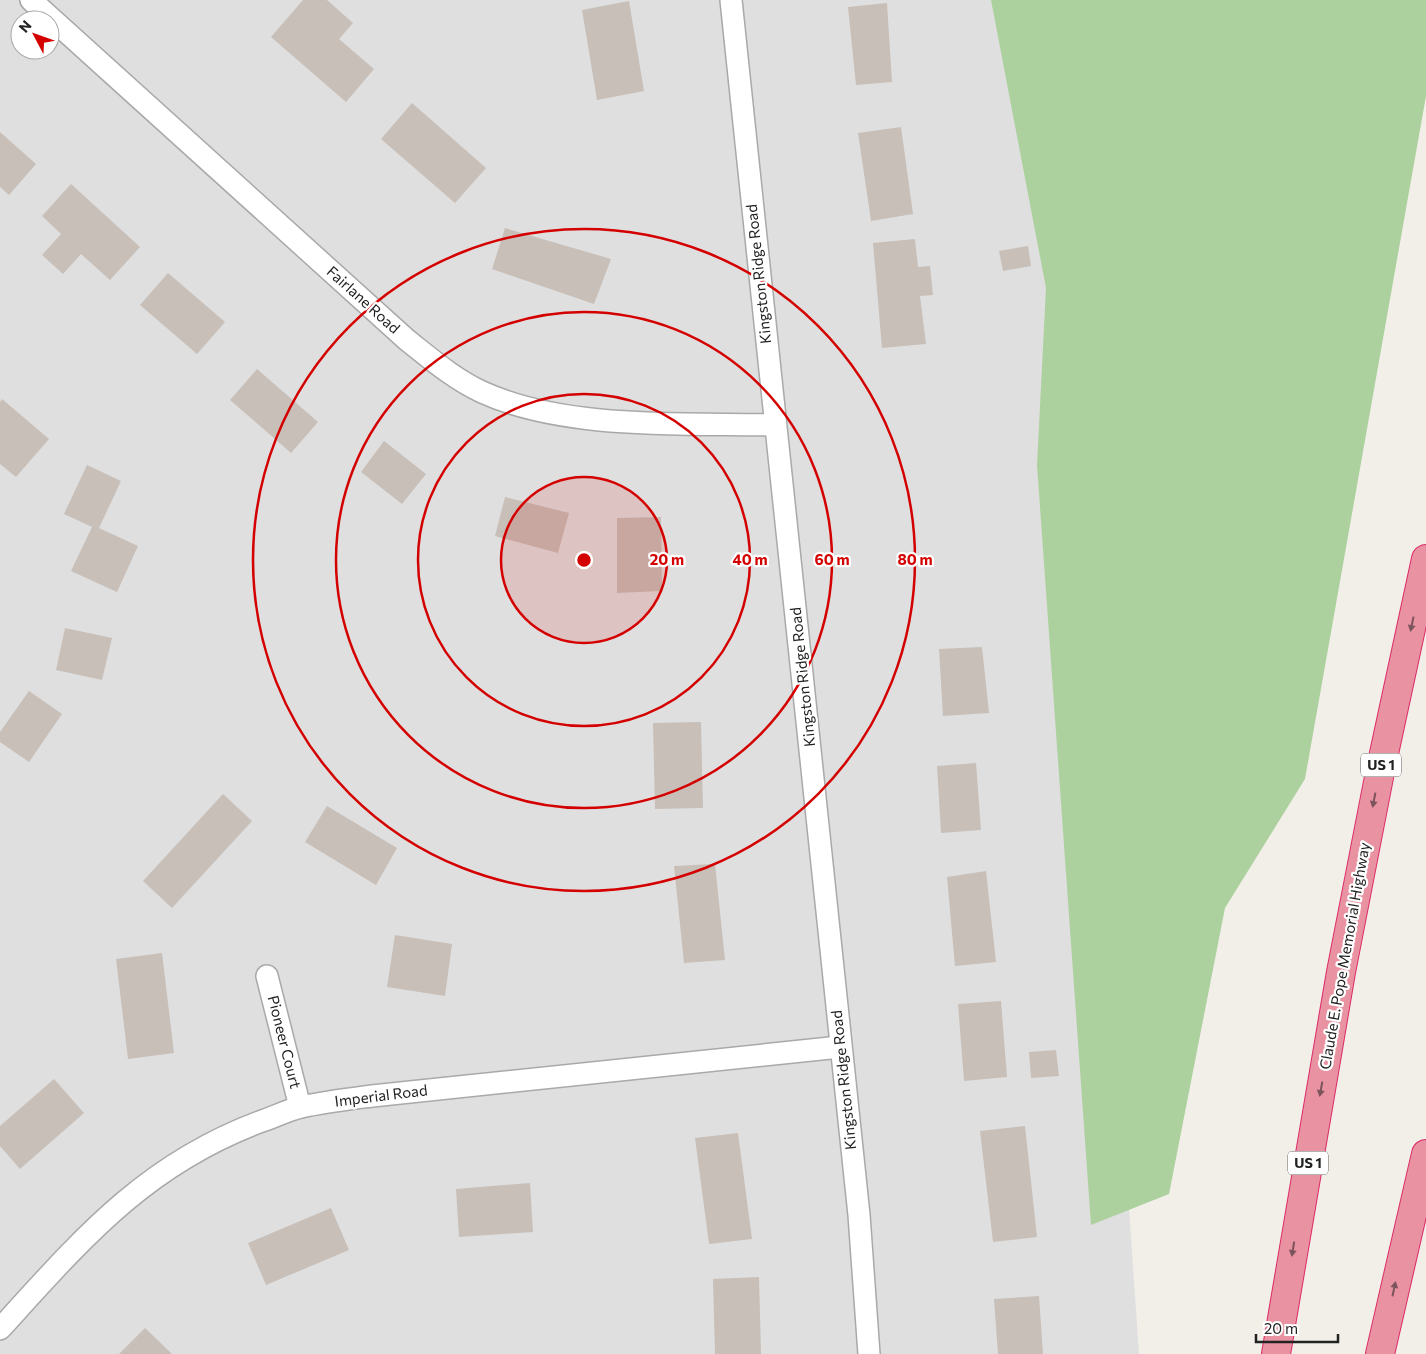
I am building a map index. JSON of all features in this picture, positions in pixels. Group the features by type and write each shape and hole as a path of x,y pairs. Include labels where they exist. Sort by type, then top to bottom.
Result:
{"highway":[{"name":"Claude E. Pope Memorial Highway","path":"1276,1354 1343,963 1380,772 1426,559"},
{"path":"1380,1354 1426,1154"}],"street":[{"name":"Fairlane Road","path":"31,0 407,340 450,374 482,392 533,410 640,423 774,425"},
{"name":"Kingston Ridge Road","path":"731,0 774,425 819,825 840,1047 859,1215 869,1354"},
{"name":"Pioneer Court","path":"267,976 300,1107"},
{"name":"Imperial Road","path":"0,1329 70,1252 112,1211 149,1180 189,1155 233,1132 300,1107 372,1096 840,1047"}],"shaded area":[{"path":"0,0 1046,0 1139,1354 0,1354"}],"green space":[{"path":"991,0 1426,0 1426,96 1305,779 1225,908 1169,1194 1091,1225 1037,465 1046,288"}],"building":[{"path":"303,0 327,0 353,23 339,39 374,69 346,102 271,37"},
{"path":"629,1 644,91 597,100 582,10"},
{"path":"887,3 892,82 856,85 848,7"},
{"path":"412,103 486,168 455,203 381,139"},
{"path":"901,127 913,214 871,221 858,133"},
{"path":"0,132 36,164 9,195 0,187"},
{"path":"71,184 140,247 110,280 81,254 63,274 42,255 61,234 42,216"},
{"path":"505,228 611,259 594,304 492,269"},
{"path":"915,239 918,267 930,266 933,295 920,296 926,344 882,348 873,243"},
{"path":"1028,246 1031,266 1003,271 999,251"},
{"path":"168,273 225,322 197,354 140,305"},
{"path":"257,369 318,422 291,453 230,400"},
{"path":"2,399 49,439 16,477 0,464 0,402"},
{"path":"384,441 426,474 402,504 361,472"},
{"path":"87,465 121,481 99,528 138,546 117,592 71,571 92,527 64,514"},
{"path":"505,497 569,513 558,553 495,536"},
{"path":"661,517 662,591 617,593 617,518"},
{"path":"65,628 112,638 102,680 56,670"},
{"path":"982,647 989,713 943,716 939,649"},
{"path":"29,691 62,714 29,762 0,742 0,732"},
{"path":"701,722 703,808 655,809 653,723"},
{"path":"976,763 981,830 941,833 937,766"},
{"path":"223,794 252,821 172,908 143,881"},
{"path":"327,806 397,848 376,885 305,842"},
{"path":"715,864 725,960 684,963 674,866"},
{"path":"986,871 996,962 955,966 947,877"},
{"path":"395,935 452,944 445,996 387,987"},
{"path":"162,953 174,1053 128,1059 116,959"},
{"path":"1001,1001 1007,1077 964,1081 958,1004"},
{"path":"1056,1050 1059,1076 1031,1078 1029,1052"},
{"path":"54,1079 84,1113 20,1169 0,1146 0,1126"},
{"path":"1025,1126 1037,1237 993,1242 980,1131"},
{"path":"738,1133 752,1239 709,1244 695,1138"},
{"path":"530,1183 533,1232 459,1237 456,1189"},
{"path":"331,1208 349,1250 266,1285 248,1243"},
{"path":"759,1277 761,1354 715,1354 713,1279"},
{"path":"1039,1296 1043,1354 998,1354 994,1299"},
{"path":"145,1328 172,1354 119,1354"}]}
